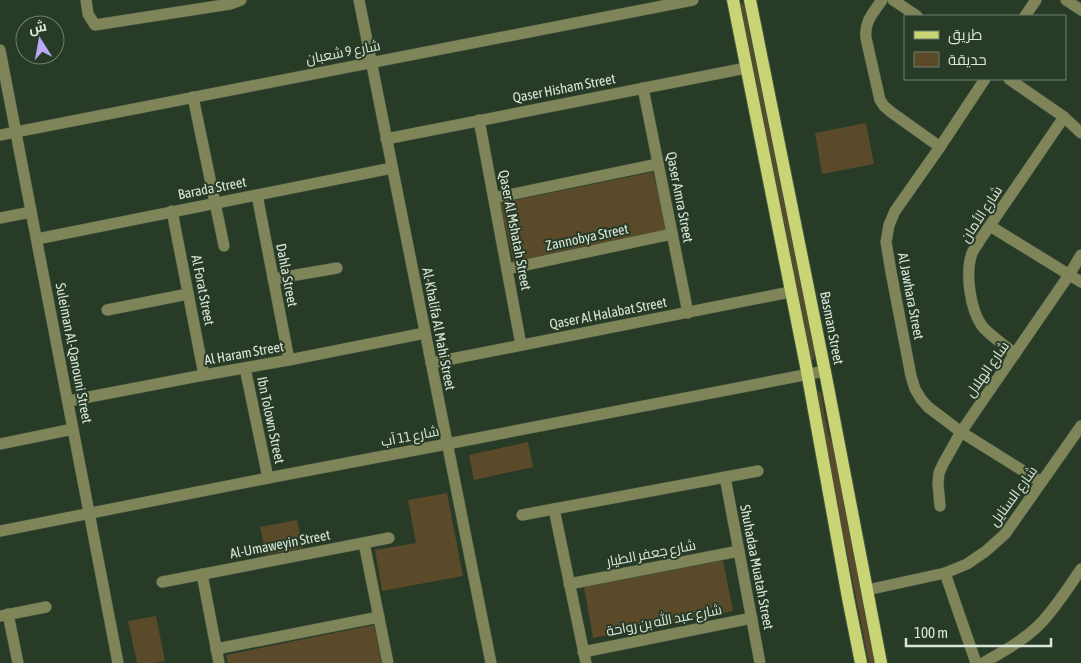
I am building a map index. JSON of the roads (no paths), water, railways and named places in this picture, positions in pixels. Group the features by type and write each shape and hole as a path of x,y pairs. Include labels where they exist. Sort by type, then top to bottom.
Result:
{"main road":[{"path":"733,0 807,374 861,663"},
{"name":"Basman Street","path":"750,0 825,370 881,663"}],"street":[{"path":"86,0 88,14 95,25 230,4 241,0"},
{"name":"Al-Khalifa Al Mahi Street","path":"359,0 491,663"},
{"name":"شارع 9 شعبان","path":"0,135 693,0"},
{"path":"882,0 869,19 865,31 880,100 891,112 940,147"},
{"path":"893,0 916,15"},
{"path":"1027,15 1036,0"},
{"path":"1066,0 1081,10"},
{"name":"Suleiman Al-Qanouni Street","path":"0,50 118,663"},
{"name":"Qaser Hisham Street","path":"386,138 746,68"},
{"name":"Al Jawhara Street","path":"984,80 895,211 889,225 886,242 890,272 911,376 915,389 921,399 928,407 961,432 1041,482"},
{"path":"1010,80 1064,116 1081,133"},
{"name":"Qaser Amra Street","path":"644,88 688,312"},
{"path":"193,97 224,246"},
{"name":"شارع الأمان","path":"1015,354 984,328 978,318 973,306 969,281 972,254 1064,116"},
{"name":"Qaser Al Mshatah Street","path":"479,120 521,346"},
{"path":"494,198 658,164"},
{"name":"Barada Street","path":"36,239 392,168"},
{"name":"Dahla Street","path":"256,195 289,360"},
{"name":"Al Forat Street","path":"172,211 204,375"},
{"path":"0,218 31,212"},
{"path":"990,226 1081,282"},
{"name":"Zannobya Street","path":"507,269 672,234"},
{"name":"شارع الهلال","path":"940,506 938,473 961,432 1081,255"},
{"path":"273,279 337,268"},
{"name":"Qaser Al Halabat Street","path":"431,363 790,292"},
{"path":"107,310 188,294"},
{"name":"Al Haram Street","path":"68,401 425,333"},
{"name":"Ibn Tolown Street","path":"245,368 268,478"},
{"name":"شارع 11 آب","path":"0,531 825,370"},
{"name":"شارع السنايل","path":"868,590 945,573 966,564 986,551 1005,534 1081,426"},
{"path":"0,444 73,429"},
{"path":"522,515 758,471"},
{"name":"Shuhadaa Muatah Street","path":"725,476 760,663"},
{"path":"554,509 584,657"},
{"name":"Al-Umaweyin Street","path":"162,582 390,538"},
{"path":"364,543 388,663"},
{"name":"شارع جعفر الطيار","path":"569,584 739,551"},
{"path":"983,663 1020,641 1039,625 1081,569"},
{"path":"945,573 976,663"},
{"path":"202,574 219,663"},
{"path":"18,663 4,615 46,607"},
{"path":"216,649 379,617"},
{"name":"شارع عبد الله بن رواحة","path":"584,657 752,618"}]}
